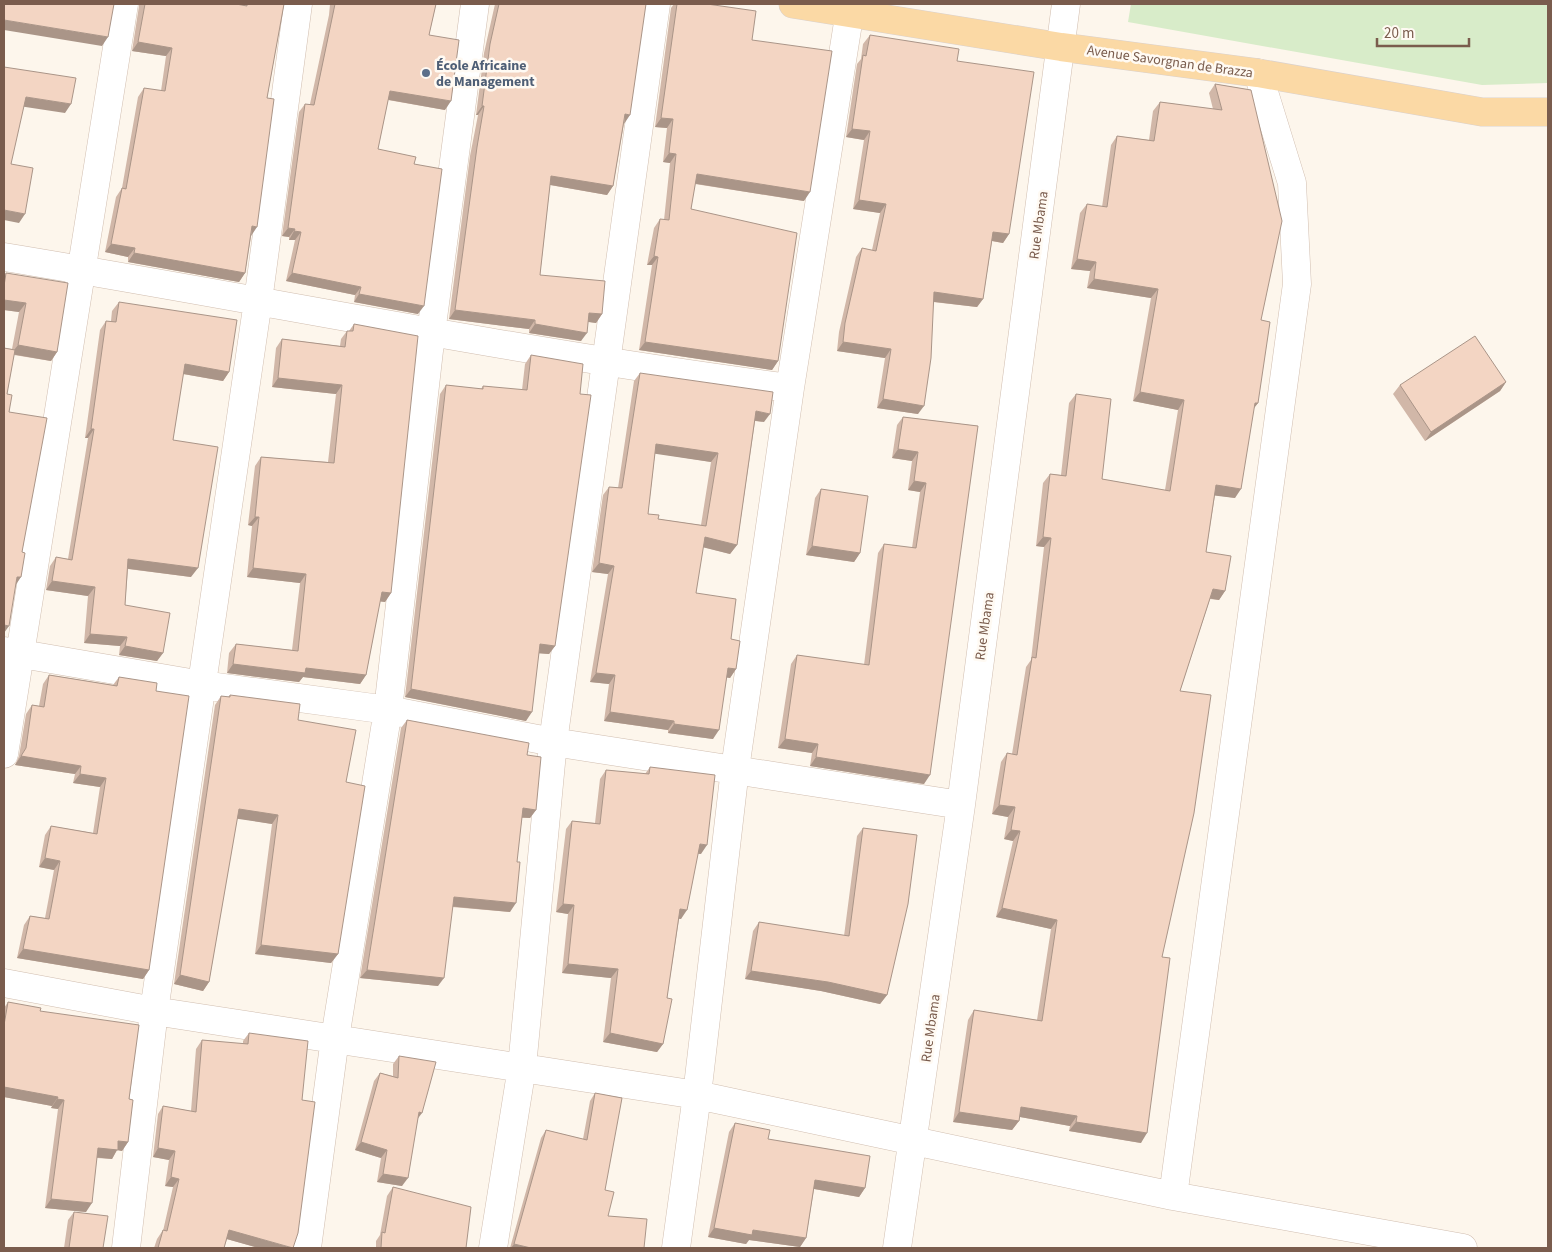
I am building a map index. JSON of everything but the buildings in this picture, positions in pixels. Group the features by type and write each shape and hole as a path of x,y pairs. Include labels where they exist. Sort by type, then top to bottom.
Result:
{"main road":[{"name":"Avenue Savorgnan de Brazza","path":"793,4 851,8 1061,46 1258,73 1482,112 1548,112"}],"street":[{"path":"4,754 11,652 83,270 124,4"},
{"path":"126,1248 154,1011 258,301 298,4"},
{"path":"307,1248 335,1038 388,710 431,334 475,4"},
{"path":"492,1248 522,1066 552,742 656,4"},
{"name":"Rue Mbama","path":"897,1248 914,1141 961,805 1066,4"},
{"path":"676,1248 697,1094 735,769 790,388 851,8"},
{"path":"1173,1196 1297,284 1292,184 1258,73"},
{"path":"4,257 258,301 431,334 607,360 703,377 790,388"},
{"path":"11,652 202,685 388,710 552,742 961,805"},
{"path":"4,983 154,1011 697,1094 1173,1196 1446,1246"}],"green space":[{"path":"1131,4 1548,4 1548,83 1482,85 1128,22"}],"place":[{"name":"École Africaine de Management","path":"426,73"}]}
